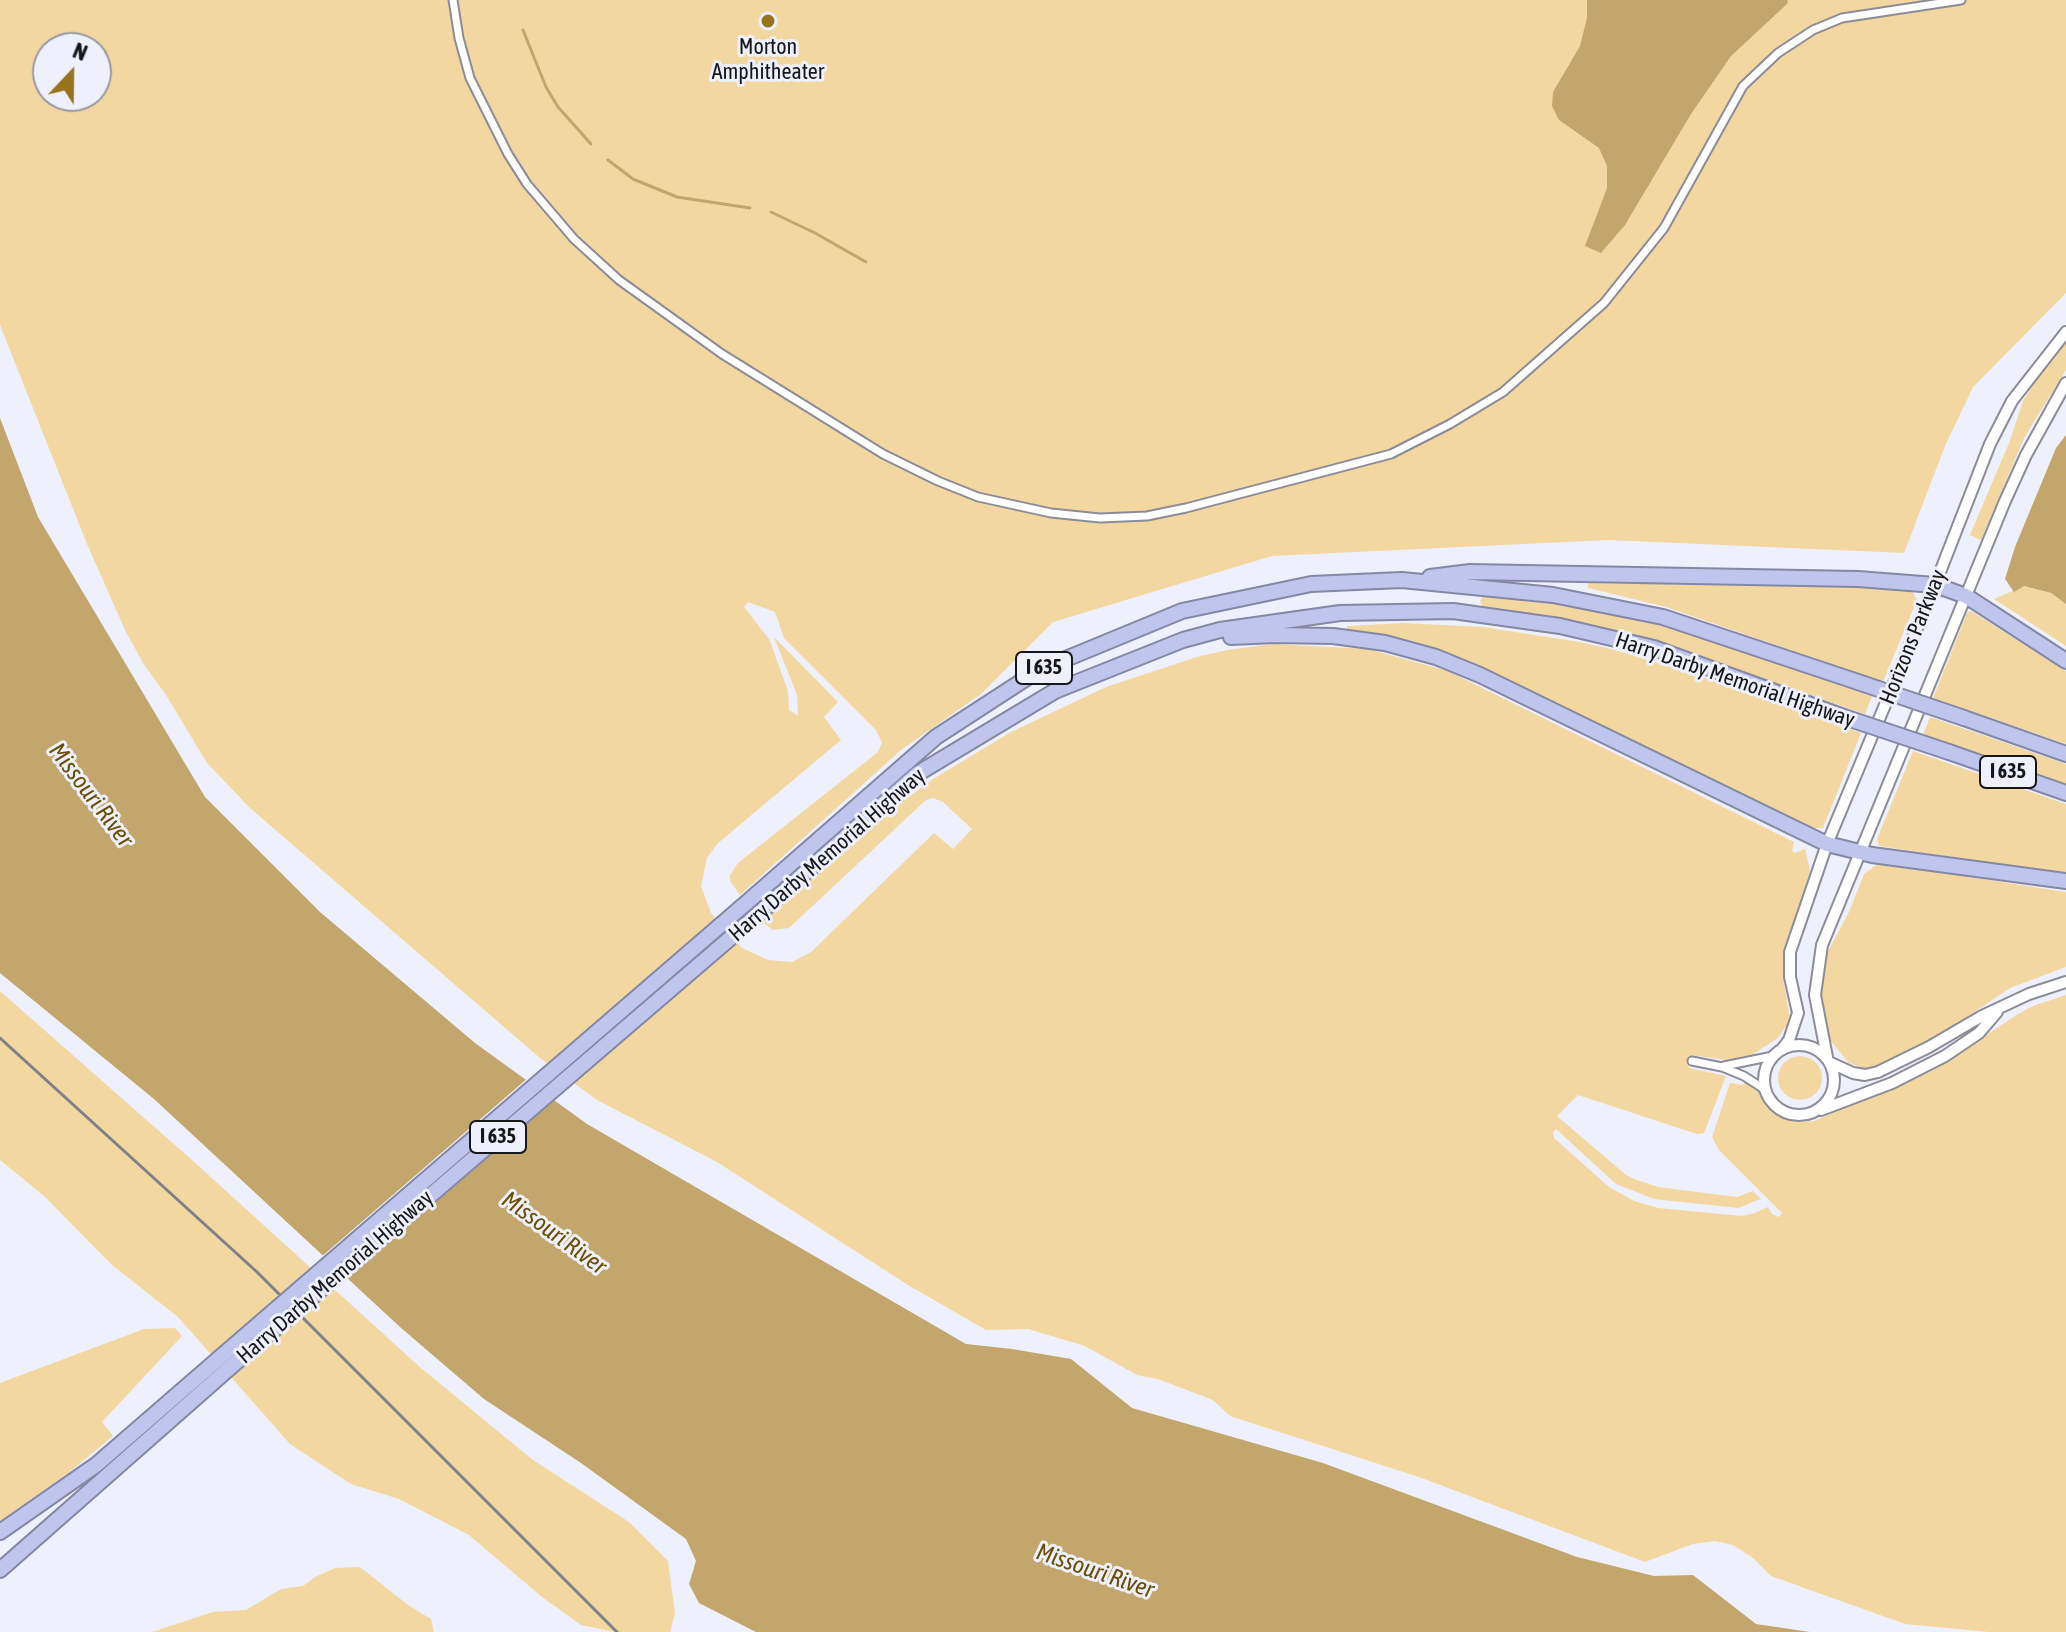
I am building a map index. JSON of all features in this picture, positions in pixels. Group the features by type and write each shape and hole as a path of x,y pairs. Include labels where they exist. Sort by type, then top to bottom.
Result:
{"highway":[{"path":"1402,580 1470,572 1858,579 1935,585 1966,596 2066,661"},
{"name":"Harry Darby Memorial Highway","path":"0,1570 229,1359 936,737 1039,670 1182,611 1311,584 1402,580 1553,595 1663,617 2066,754"},
{"name":"Harry Darby Memorial Highway","path":"0,1532 96,1465 229,1359 763,910 917,774 1055,691 1183,640 1220,630 1340,613 1453,611 1560,626 1654,648 2066,793"},
{"path":"1183,640 1275,635 1333,636 1385,643 1436,657 1480,675 1827,844 1859,852 2066,881"}],"street":[{"path":"453,0 470,78 508,154 527,184 574,239 619,280 745,370 827,422 910,467 978,497 1051,513 1100,518 1147,516 1186,508 1391,454 1503,392 1604,303 1664,228 1743,86 1778,53 1813,30 1842,18 1961,0"},
{"name":"Horizons Parkway","path":"1783,1048 1798,1013 1790,977 1790,952 1827,844 1990,444 2012,401 2066,332"},
{"name":"Horizons Parkway","path":"1829,1060 1815,995 1822,945 2026,455 2066,383"},
{"path":"1767,1094 1764,1073 1773,1056 1783,1048 1794,1044 1807,1045 1853,1073 1878,1072 2029,994 2066,982"},
{"path":"1692,1061 1722,1067 1754,1081 1782,1111 1804,1115 1892,1083 1945,1056 1979,1033 2000,1008"},
{"path":"1722,1067 1773,1056"},
{"path":"1815,1112 1825,1105 1835,1085 1829,1060"}],"shaded area":[{"path":"0,0 2066,0 2066,293 1973,387 1945,446 1904,553 1609,540 1272,556 1053,622 981,694 901,750 740,895 730,881 730,875 738,863 878,752 882,743 876,730 784,638 775,612 748,602 744,607 769,639 788,691 789,710 798,716 797,695 774,637 838,702 824,717 841,740 717,844 707,858 701,886 711,913 742,948 768,960 792,962 811,952 934,833 953,849 972,829 943,802 933,798 926,800 789,928 773,930 761,921 892,809 933,779 1011,732 1106,687 1200,656 1273,644 1368,649 1448,671 1794,842 1792,851 1795,853 1805,849 1810,871 1785,950 1783,977 1790,1020 1778,1038 1750,1056 1726,1060 1692,1055 1689,1068 1726,1076 1704,1133 1697,1134 1578,1095 1557,1116 1634,1179 1658,1187 1737,1197 1753,1191 1761,1199 1738,1208 1654,1199 1616,1184 1556,1129 1554,1138 1609,1187 1634,1201 1658,1208 1742,1216 1768,1207 1772,1214 1779,1217 1782,1213 1719,1150 1712,1137 1730,1083 1743,1085 1746,1081 1754,1086 1778,1116 1798,1122 1814,1121 1932,1071 2018,1014 2066,995 2066,1632 1989,1632 1905,1624 1771,1576 1753,1558 1733,1545 1715,1541 1693,1544 1645,1562 1419,1477 1230,1416 1213,1400 1158,1379 1137,1375 1085,1346 1028,1329 986,1330 908,1285 717,1162 597,1100 540,1058 250,808 207,763 143,663 87,544 0,325"},
{"path":"2066,340 2066,370 2024,438 1981,540 1970,535 2009,443 2023,401"},
{"path":"1588,583 1903,588 1912,591 1917,600 1883,682 1666,607 1588,588"},
{"path":"2024,586 2051,593 2066,604 2066,646 1994,599"},
{"path":"1484,594 1550,598 1655,622 1872,696 1865,714 1680,651 1484,609 1480,601"},
{"path":"1971,611 2066,671 2066,744 1933,698 1967,613"},
{"path":"1403,623 1483,627 1615,650 1685,671 1861,733 1823,828 1813,828 1452,654 1412,641 1347,629 1347,626"},
{"path":"1930,717 2066,764 2066,785 1923,735"},
{"path":"1913,751 2066,804 2066,874 1879,846 1877,839"},
{"path":"1879,863 2066,892 2066,967 2010,988 1931,1041 1876,1068 1866,1069 1849,1063 1829,1039 1819,992 1825,957 1849,912 1864,874"},
{"path":"0,991 421,1368 533,1460 629,1522 668,1561 675,1613 670,1632 615,1632 581,1625 542,1597 469,1535 399,1499 351,1484 290,1444 178,1317 112,1265 44,1196 0,1160"},
{"path":"1800,1056 1816,1062 1822,1078 1816,1094 1800,1100 1784,1094 1778,1078 1784,1062"},
{"path":"175,1328 182,1336 102,1422 113,1436 67,1474 0,1521 0,1383 144,1329"},
{"path":"360,1567 431,1619 434,1632 152,1632 213,1612 246,1610 281,1589 303,1586 335,1568"}],"water":[{"path":"1587,0 1788,0 1731,56 1691,114 1625,225 1601,253 1585,246 1607,188 1607,166 1599,148 1559,120 1552,106 1553,92 1580,46 1587,18"},
{"name":"Missouri River","path":"0,418 38,517 205,797 320,912 475,1043 587,1124 966,1344 1071,1359 1132,1408 1323,1463 1577,1557 1654,1576 1693,1575 1756,1624 1810,1632 756,1632 699,1603 689,1584 696,1561 686,1539 581,1463 484,1399 400,1327 154,1099 0,973"},
{"path":"2066,435 2066,604 2051,593 2024,586 2014,592 2005,579 2056,448"}],"pier":[{"path":"529,1077 557,1097 345,1281 320,1258"}],"waterway":[{"path":"523,30 546,87 558,107 591,144"},
{"path":"608,160 633,179 677,197 750,208"},
{"path":"771,212 866,262"}],"railway":[{"path":"0,1038 257,1272 617,1632"}],"place":[{"name":"Morton Amphitheater","path":"768,21"}]}
